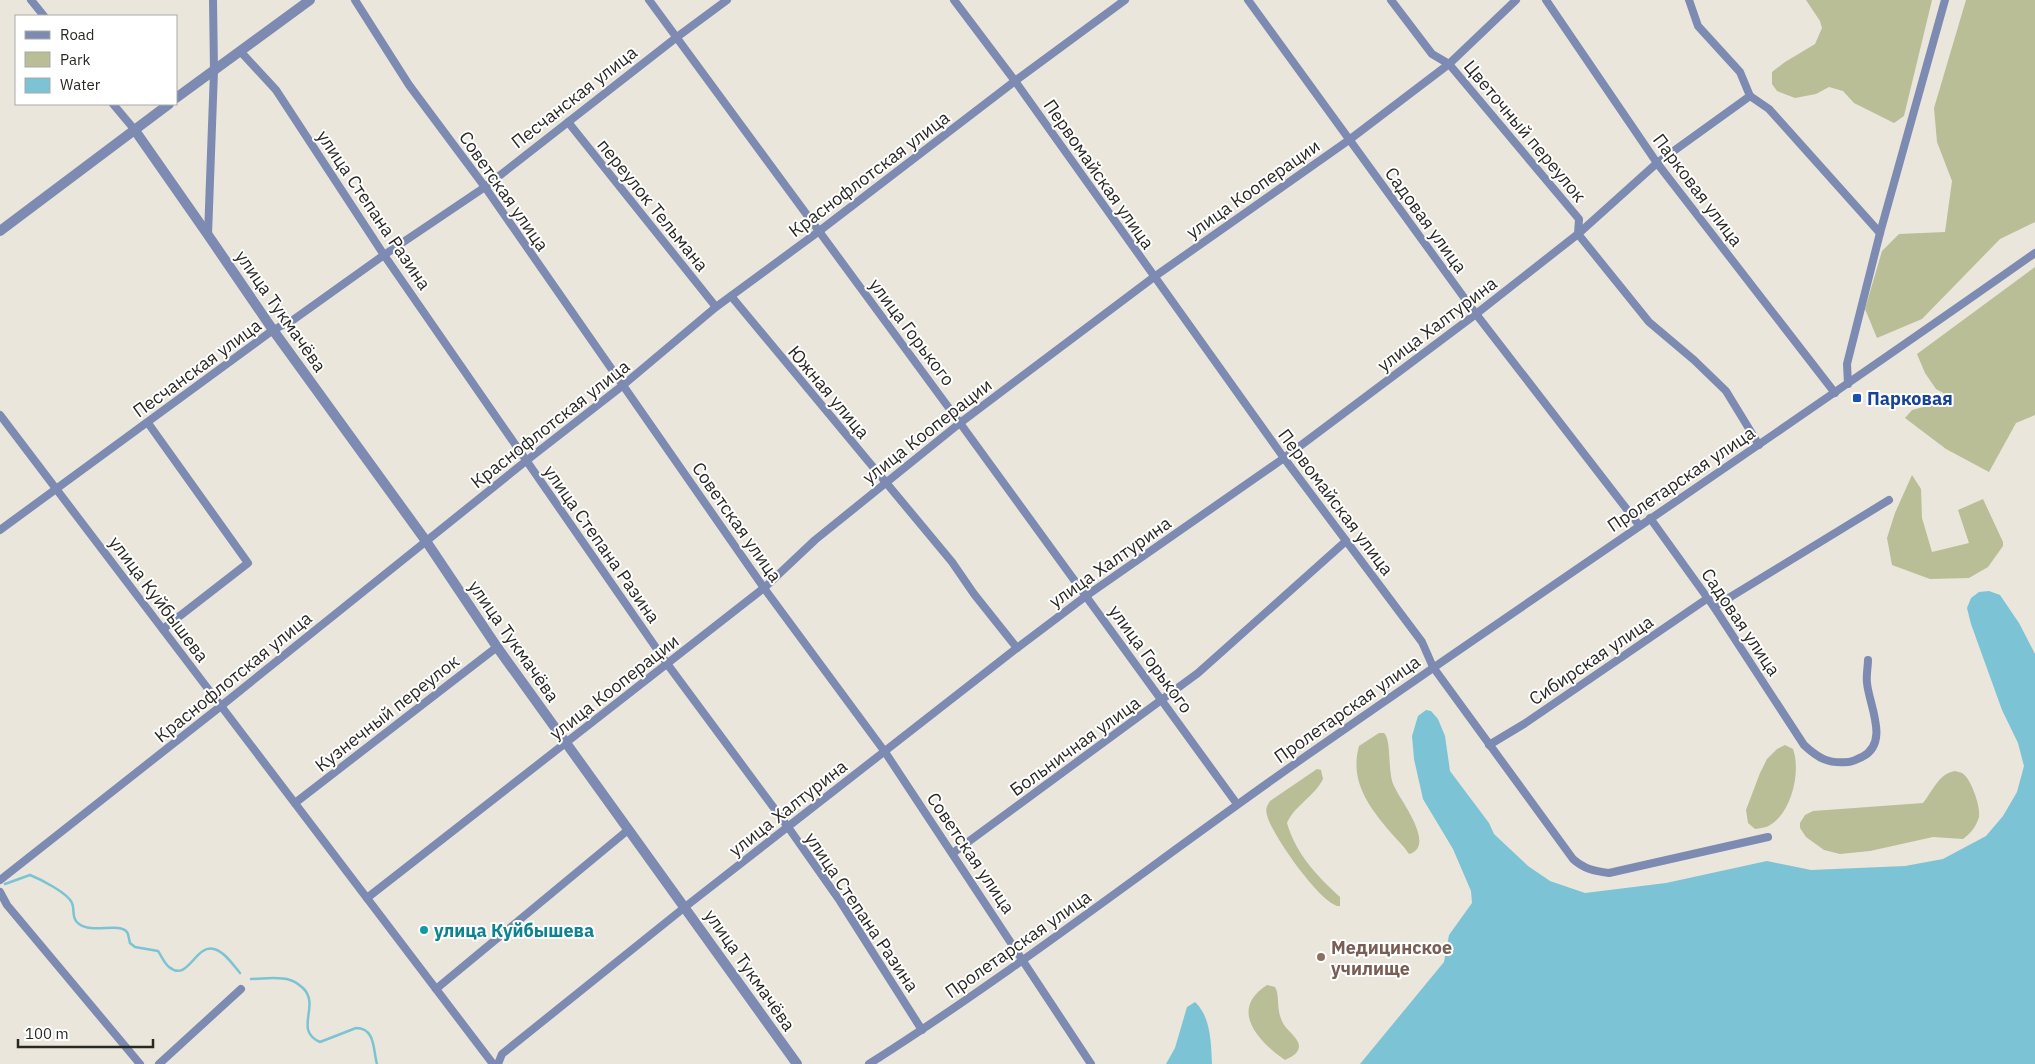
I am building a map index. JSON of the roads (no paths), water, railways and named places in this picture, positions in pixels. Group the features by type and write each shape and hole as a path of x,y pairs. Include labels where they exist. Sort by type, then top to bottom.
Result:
{"street":[{"path":"31,0 43,15"},
{"path":"208,235 214,71 213,0"},
{"path":"178,97 310,0"},
{"name":"Советская улица","path":"355,0 409,85 485,186 764,588 885,752 1091,1064"},
{"name":"улица Горького","path":"649,0 1163,700 1237,804"},
{"name":"Песчанская улица","path":"0,530 273,330 293,320 485,186 677,36 727,0"},
{"name":"Первомайская улица","path":"954,0 1015,81 1284,458 1422,642 1433,667 1573,859 1583,867 1593,871 1609,873 1768,837"},
{"name":"Краснофлотская улица","path":"0,880 622,386 716,307 1125,0"},
{"name":"Садовая улица","path":"1248,0 1476,314 1640,525"},
{"name":"Цветочный переулок","path":"1391,0 1432,54 1449,64 1580,219 1578,234 1649,322 1694,360 1726,391 1759,445"},
{"name":"улица Кооперации","path":"367,898 668,665 764,588 815,540 960,423 1154,277 1349,140 1449,64 1516,0"},
{"name":"Парковая улица","path":"1546,0 1657,163 1834,394"},
{"path":"1689,0 1698,26 1740,72 1750,96 1769,109 1880,233"},
{"path":"1848,384 1847,364 1880,233 1945,0"},
{"name":"улица Степана Разина","path":"240,51 276,90 384,255 526,461 668,665 788,827 840,901 922,1030"},
{"name":"улица Халтурина","path":"498,1064 502,1054 685,907 1017,648 1086,596 1284,458 1476,314 1578,234 1657,163 1750,96"},
{"name":"улица Тукмачёва","path":"114,105 134,129 273,330 426,541 497,647 565,743 797,1064"},
{"path":"0,231 168,105"},
{"name":"переулок Тельмана","path":"568,122 716,307"},
{"name":"Пролетарская улица","path":"869,1064 1023,960 1237,804 1433,667 1834,394 2035,253"},
{"name":"Южная улица","path":"731,296 952,562 974,594 1017,648"},
{"name":"улица Куйбышева","path":"0,415 493,1064"},
{"path":"148,423 248,563 163,629"},
{"path":"1714,607 1890,500"},
{"name":"Садовая улица","path":"1650,518 1708,598 1804,745 1817,757 1831,763 1850,762 1869,753 1875,739 1876,720 1867,682 1868,660"},
{"name":"Больничная улица","path":"953,853 1198,673 1346,541"},
{"name":"Сибирская улица","path":"1489,745 1532,719 1708,598"},
{"name":"Кузнечный переулок","path":"295,803 497,647"},
{"path":"436,988 628,830"},
{"path":"0,892 7,905 140,1064"},
{"path":"159,1064 241,989"}],"water":[{"path":"1989,591 2000,595 2019,623 2035,654 2035,1064 1360,1064 1444,962 1449,935 1472,903 1471,891 1453,849 1423,799 1414,759 1412,736 1418,716 1426,710 1431,711 1438,719 1445,736 1450,771 1489,823 1494,834 1528,866 1550,881 1585,893 1666,883 1767,861 1811,870 1905,866 1943,859 1986,836 2003,816 2017,792 2024,766 2018,743 2002,710 1967,608 1971,598 1979,592"},
{"path":"1195,1002 1207,1023 1212,1064 1166,1064 1175,1048 1187,1007"}],"waterway":[{"path":"5,884 30,875 40,880 60,891 69,899 73,906 75,919 79,924 91,928 123,929 128,933 130,943 135,947 158,951 167,965 176,971 187,967 207,949 214,949 225,956 240,973"},
{"path":"251,979 281,978 297,983 308,995 308,1031 312,1037 320,1042 356,1028 362,1029 370,1036 377,1064"}],"place":[{"name":"Парковая","path":"1857,398"},
{"name":"улица Куйбышева","path":"424,930"},
{"name":"Медицинское училище","path":"1321,957"}]}
